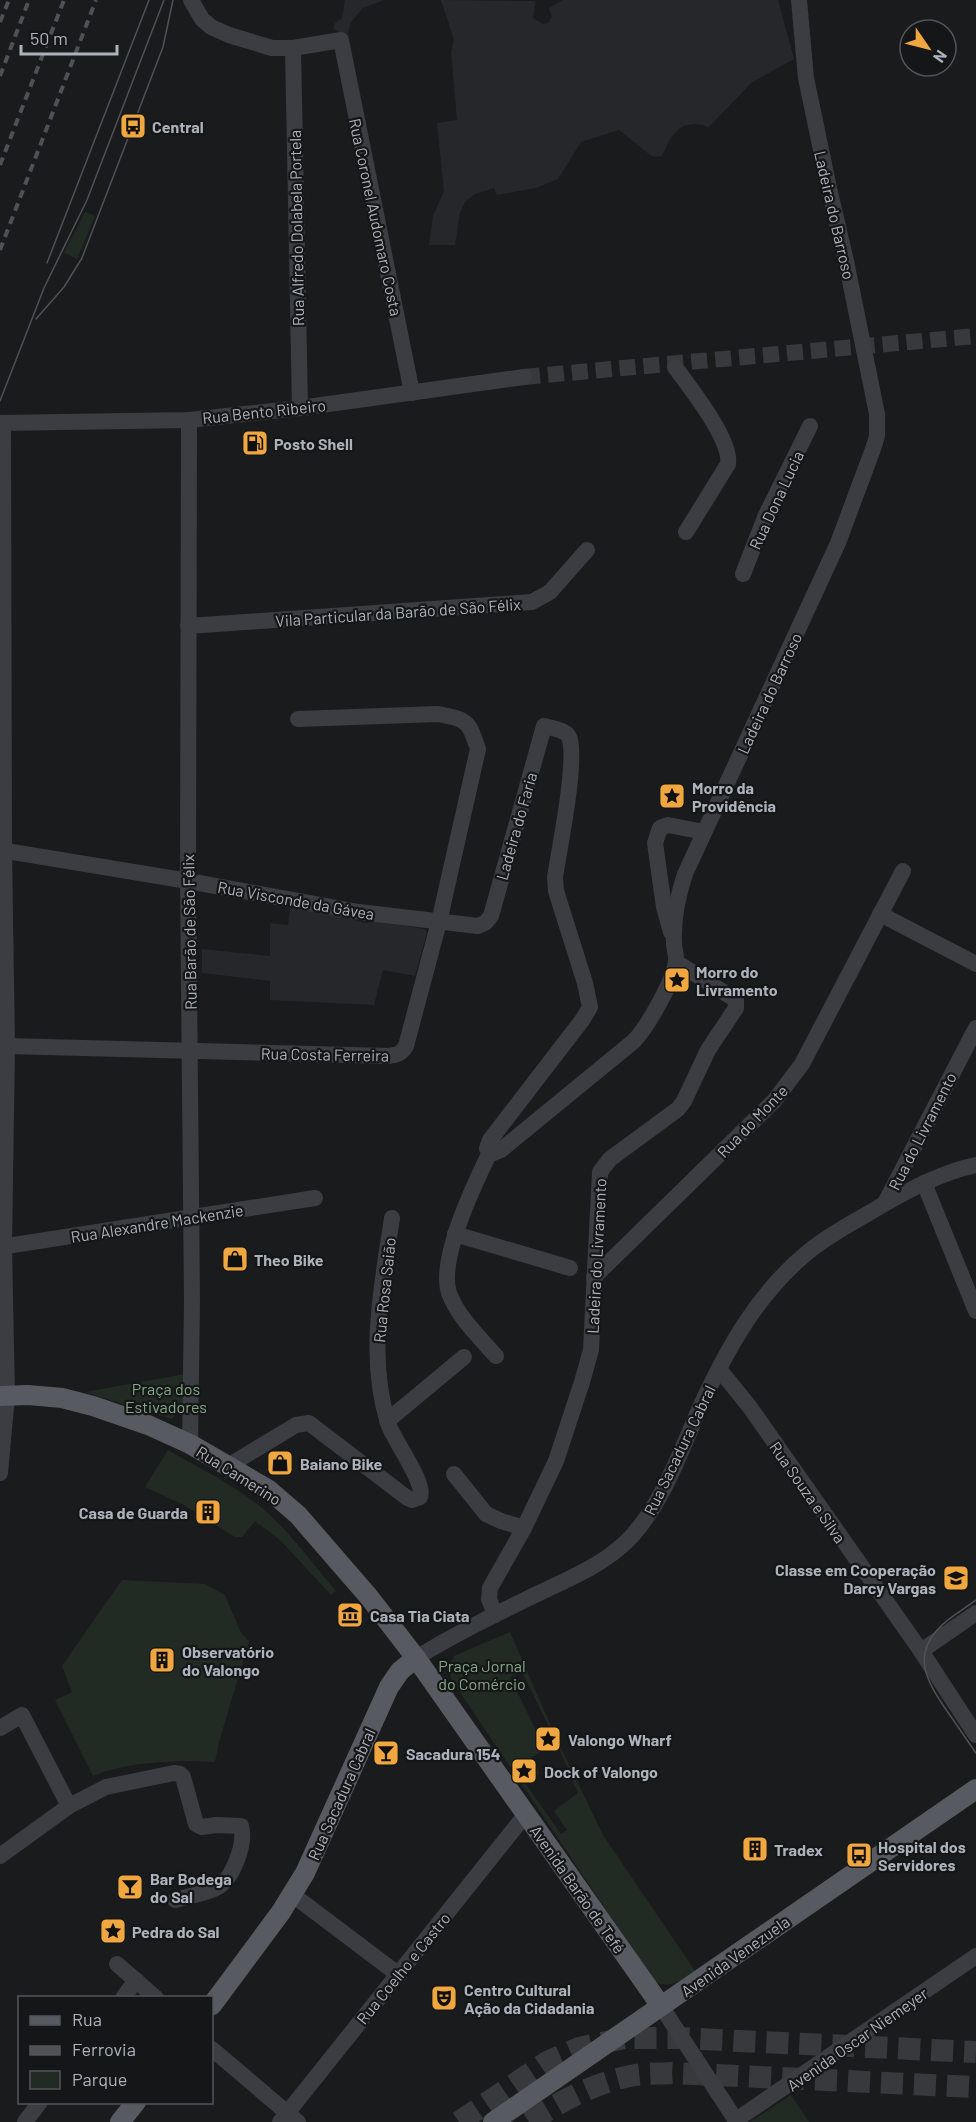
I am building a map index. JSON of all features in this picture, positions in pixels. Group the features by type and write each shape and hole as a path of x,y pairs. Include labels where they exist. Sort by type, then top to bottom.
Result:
{"main road":[{"name":"Rua Camerino","path":"3,1396 44,1395 93,1406 148,1425 190,1444 268,1490 298,1515 362,1589 416,1658"},
{"name":"Avenida Barão de Tefé","path":"416,1658 661,2006"},
{"name":"Rua Sacadura Cabral","path":"213,2004 292,1895 305,1873 389,1687 405,1665 416,1658"},
{"name":"Avenida Venezuela","path":"493,2122 976,1789"},
{"path":"120,2122 135,2104"}],"street":[{"path":"191,0 202,19 220,31 272,48 293,48"},
{"name":"Ladeira do Barroso","path":"490,1152 501,1150 634,1041 648,1023 676,962 674,942 681,887 704,832 838,543 877,436 877,414 806,78 799,0"},
{"name":"Rua Coronel Audomaro Costa","path":"293,48 340,40 412,393"},
{"name":"Rua Alfredo Dolabela Portela","path":"293,48 300,408"},
{"path":"675,367 710,417 729,457 728,464 686,532"},
{"name":"Rua Bento Ribeiro","path":"1,423 189,420 300,408 524,377"},
{"name":"Rua Barão de São Félix","path":"189,420 188,881 192,1218 190,1444"},
{"path":"0,1473 7,1046 2,850 1,423"},
{"name":"Rua Dona Lucia","path":"743,574 766,515 810,426"},
{"name":"Vila Particular da Barão de São Félix","path":"189,626 532,602 550,592 586,550"},
{"name":"Rua Costa Ferreira","path":"7,1046 397,1055 406,1046 439,922 478,749 468,723 461,718 438,714 298,719"},
{"name":"Ladeira do Faria","path":"485,923 491,916 544,726 564,732 570,740 568,789 555,877 561,909 585,983 590,1007 490,1140 487,1148 490,1152"},
{"path":"674,942 664,907 656,836 660,828 668,825 704,832"},
{"name":"Rua Visconde da Gávea","path":"2,850 359,912 478,926 485,923"},
{"name":"Rua do Monte","path":"594,1277 781,1092 802,1064 903,871"},
{"path":"880,914 976,964"},
{"name":"Ladeira do Livramento","path":"495,1615 489,1599 490,1588 524,1528 556,1461 591,1350 598,1180 604,1165 684,1101 708,1050 736,1008 736,1000 676,962"},
{"name":"Rua do Livramento","path":"885,1203 976,1028"},
{"path":"490,1152 455,1234 448,1274 448,1290 459,1313 496,1356"},
{"name":"Rua Sacadura Cabral","path":"416,1658 495,1615 594,1566 627,1541 642,1523 663,1488 740,1329 799,1260 809,1251 885,1203 924,1183 976,1165"},
{"name":"Rua do Livramento","path":"924,1183 976,1311"},
{"name":"Rua Alexandre Mackenzie","path":"2,1247 315,1198"},
{"name":"Rua Rosa Saião","path":"228,1466 296,1425 309,1422 406,1497 412,1500 420,1497 421,1486 387,1421 380,1379 377,1343 379,1304 392,1218"},
{"path":"455,1234 570,1268"},
{"path":"387,1421 464,1357"},
{"name":"Rua Souza e Silva","path":"719,1369 749,1406 921,1651 976,1735"},
{"path":"454,1474 486,1514 524,1528"},
{"path":"921,1651 976,1614"},
{"path":"0,1728 22,1715 69,1806"},
{"path":"0,1856 69,1806 106,1787 176,1773 183,1777 198,1825 241,1826 243,1837 233,1866 223,1883 215,1889 175,1900"},
{"name":"Rua Coelho e Castro","path":"289,2119 526,1814"},
{"path":"292,1895 399,1975"},
{"name":"Avenida Oscar Niemeyer","path":"737,2121 976,1956"},
{"path":"117,1964 154,1996"},
{"path":"124,1996 136,1980"},
{"name":"Avenida Barão de Tefé","path":"661,2006 737,2121"},
{"path":"213,2050 289,2119"},
{"path":"25,2122 39,2104"}],"shaded area":[{"path":"345,0 384,0 363,8 351,22 347,36 333,29 335,23 342,18"},
{"path":"441,0 533,1 535,2 533,18 543,24 548,23 552,17 549,8 563,0 778,0 794,59 751,83 708,128 694,124 683,126 671,137 662,156 650,155 619,130 581,142 558,179 536,188 497,195 494,188 475,194 465,202 460,212 455,245 429,245 433,216 444,191 437,123 457,120 451,52 454,39"},
{"path":"290,907 352,917 356,921 367,923 372,921 425,929 427,933 415,976 383,970 374,1005 270,1000 270,981 202,973 202,949 270,956 270,923 288,925"}],"green space":[{"path":"85,212 95,216 77,259 64,253"},
{"name":"Praça dos Estivadores","path":"185,1374 186,1406 171,1419 85,1392"},
{"path":"168,1450 228,1484 262,1508 291,1537 336,1591 331,1595 280,1540 255,1521 242,1537 235,1537 184,1505 145,1487"},
{"path":"122,1580 205,1584 225,1595 241,1633 249,1641 215,1762 137,1764 93,1776 55,1700 72,1692 62,1666"},
{"name":"Praça Jornal do Comércio","path":"510,1632 557,1740 603,1835 695,1971 670,1984 660,1984 654,1981 451,1679 449,1666 456,1655","holes":["522,1672 557,1743 578,1793 554,1811 567,1830 561,1834 525,1783 539,1773 530,1758 545,1749 510,1677"]},
{"path":"791,2095 809,2122 750,2122"}],"tunnel":[{"path":"524,377 976,336"},
{"path":"459,2122 547,2062 579,2048 624,2038 677,2038 976,2052"},
{"path":"529,2122 565,2100 590,2089 616,2079 640,2074 672,2073 976,2087"}],"tram line":[{"path":"47,263 149,0"},
{"path":"0,401 44,288 87,200 164,0"},
{"path":"36,319 64,287 82,258 163,47 173,0"},
{"path":"976,1600 939,1628 926,1649 924,1660 925,1670 934,1690 976,1753"}],"railway":[{"path":"0,22 9,0"},
{"path":"0,76 29,0"},
{"path":"0,165 64,0"},
{"path":"0,250 96,0"}],"place":[{"name":"Central","path":"133,126"},
{"name":"Posto Shell","path":"255,443"},
{"name":"Morro da Providência","path":"672,796"},
{"name":"Morro do Livramento","path":"677,980"},
{"name":"Theo Bike","path":"235,1259"},
{"name":"Baiano Bike","path":"280,1463"},
{"name":"Casa de Guarda","path":"208,1512"},
{"name":"Classe em Cooperação Darcy Vargas","path":"956,1578"},
{"name":"Casa Tia Ciata","path":"350,1615"},
{"name":"Observatório do Valongo","path":"162,1660"},
{"name":"Valongo Wharf","path":"548,1739"},
{"name":"Sacadura 154","path":"386,1753"},
{"name":"Dock of Valongo","path":"524,1771"},
{"name":"Tradex","path":"755,1849"},
{"name":"Hospital dos Servidores","path":"859,1855"},
{"name":"Bar Bodega do Sal","path":"130,1887"},
{"name":"Pedra do Sal","path":"113,1931"},
{"name":"Centro Cultural Ação da Cidadania","path":"444,1998"}]}
